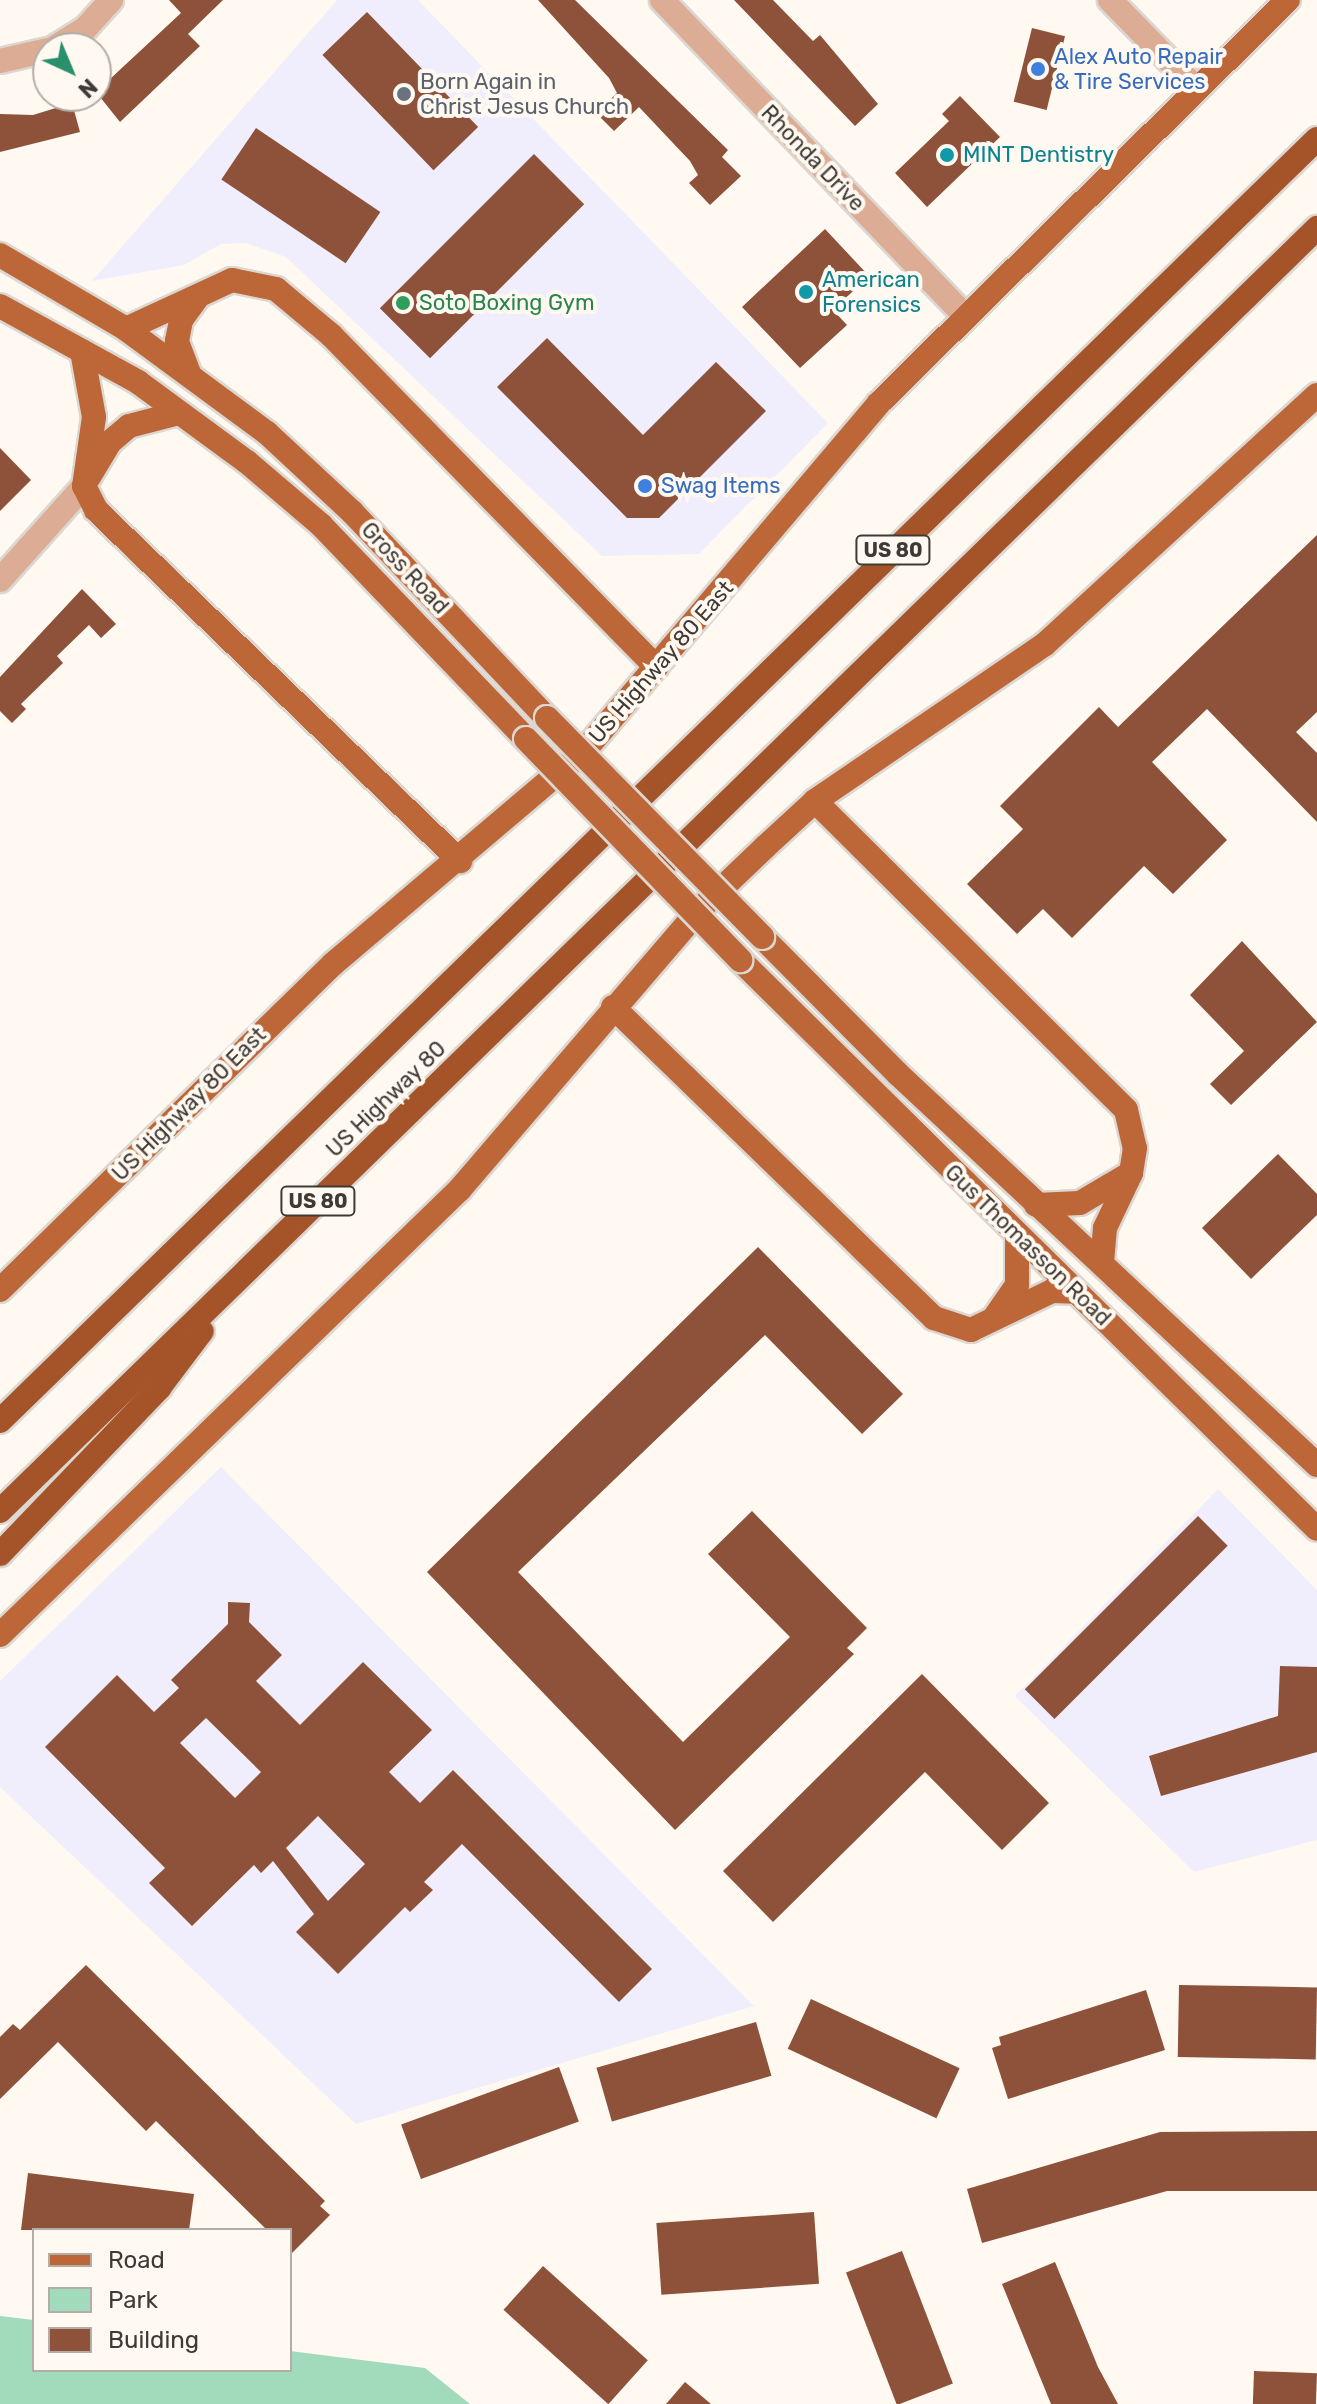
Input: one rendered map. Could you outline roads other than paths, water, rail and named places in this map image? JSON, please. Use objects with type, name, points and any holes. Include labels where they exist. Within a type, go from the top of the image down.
[{"type":"highway","name":"US Highway 80","points":[[0,1421],[1317,139]]},
{"type":"highway","name":"US Highway 80","points":[[0,1511],[1317,228]]},
{"type":"highway","points":[[0,1554],[159,1388],[251,1266]]},
{"type":"main road","name":"US Highway 80 East","points":[[0,1290],[333,964],[460,861],[585,750],[837,449],[965,316],[1288,0]]},
{"type":"main road","name":"Gross Road","points":[[0,255],[126,329],[267,433],[352,512],[547,718],[762,937]]},
{"type":"main road","points":[[126,329],[232,280],[252,281],[298,306],[656,667]]},
{"type":"main road","points":[[190,374],[177,341],[181,320],[198,296]]},
{"type":"main road","name":"Gross Road","points":[[0,306],[82,351],[179,413],[321,525],[740,960]]},
{"type":"main road","points":[[82,351],[94,417],[84,486],[96,510],[460,861]]},
{"type":"main road","points":[[0,1635],[460,1189],[551,1088],[613,1007],[697,912],[815,801],[1044,645],[1317,395]]},
{"type":"main road","points":[[84,486],[110,442],[129,426],[179,413]]},
{"type":"main road","points":[[815,801],[1116,1096],[1133,1126],[1131,1173],[1105,1228],[1102,1262]]},
{"type":"main road","name":"Gus Thomasson Road","points":[[762,937],[1036,1205],[1102,1262],[1317,1465]]},
{"type":"main road","name":"Gus Thomasson Road","points":[[740,960],[1316,1526]]},
{"type":"main road","points":[[613,1007],[934,1318],[971,1330],[1052,1291],[1075,1292]]},
{"type":"main road","points":[[1036,1205],[1080,1203],[1131,1173]]},
{"type":"main road","points":[[990,1323],[1017,1285],[1017,1234]]},
{"type":"main road","points":[[1126,1340],[1165,1321]]},
{"type":"main road","points":[[1148,1361],[1165,1321]]},
{"type":"street","points":[[80,32],[111,0]]},
{"type":"street","name":"Rhonda Drive","points":[[662,0],[965,316]]},
{"type":"street","points":[[1110,0],[1197,89]]},
{"type":"street","points":[[0,61],[11,63],[32,56]]},
{"type":"street","points":[[0,580],[84,486]]},
{"type":"place","name":"Alex Auto Repair & Tire Services","points":[[1038,69]]},
{"type":"place","name":"Born Again in Christ Jesus Church","points":[[404,94]]},
{"type":"place","name":"MINT Dentistry","points":[[947,155]]},
{"type":"place","name":"American Forensics","points":[[806,292]]},
{"type":"place","name":"Soto Boxing Gym","points":[[403,303]]},
{"type":"place","name":"Swag Items","points":[[645,486]]}]
